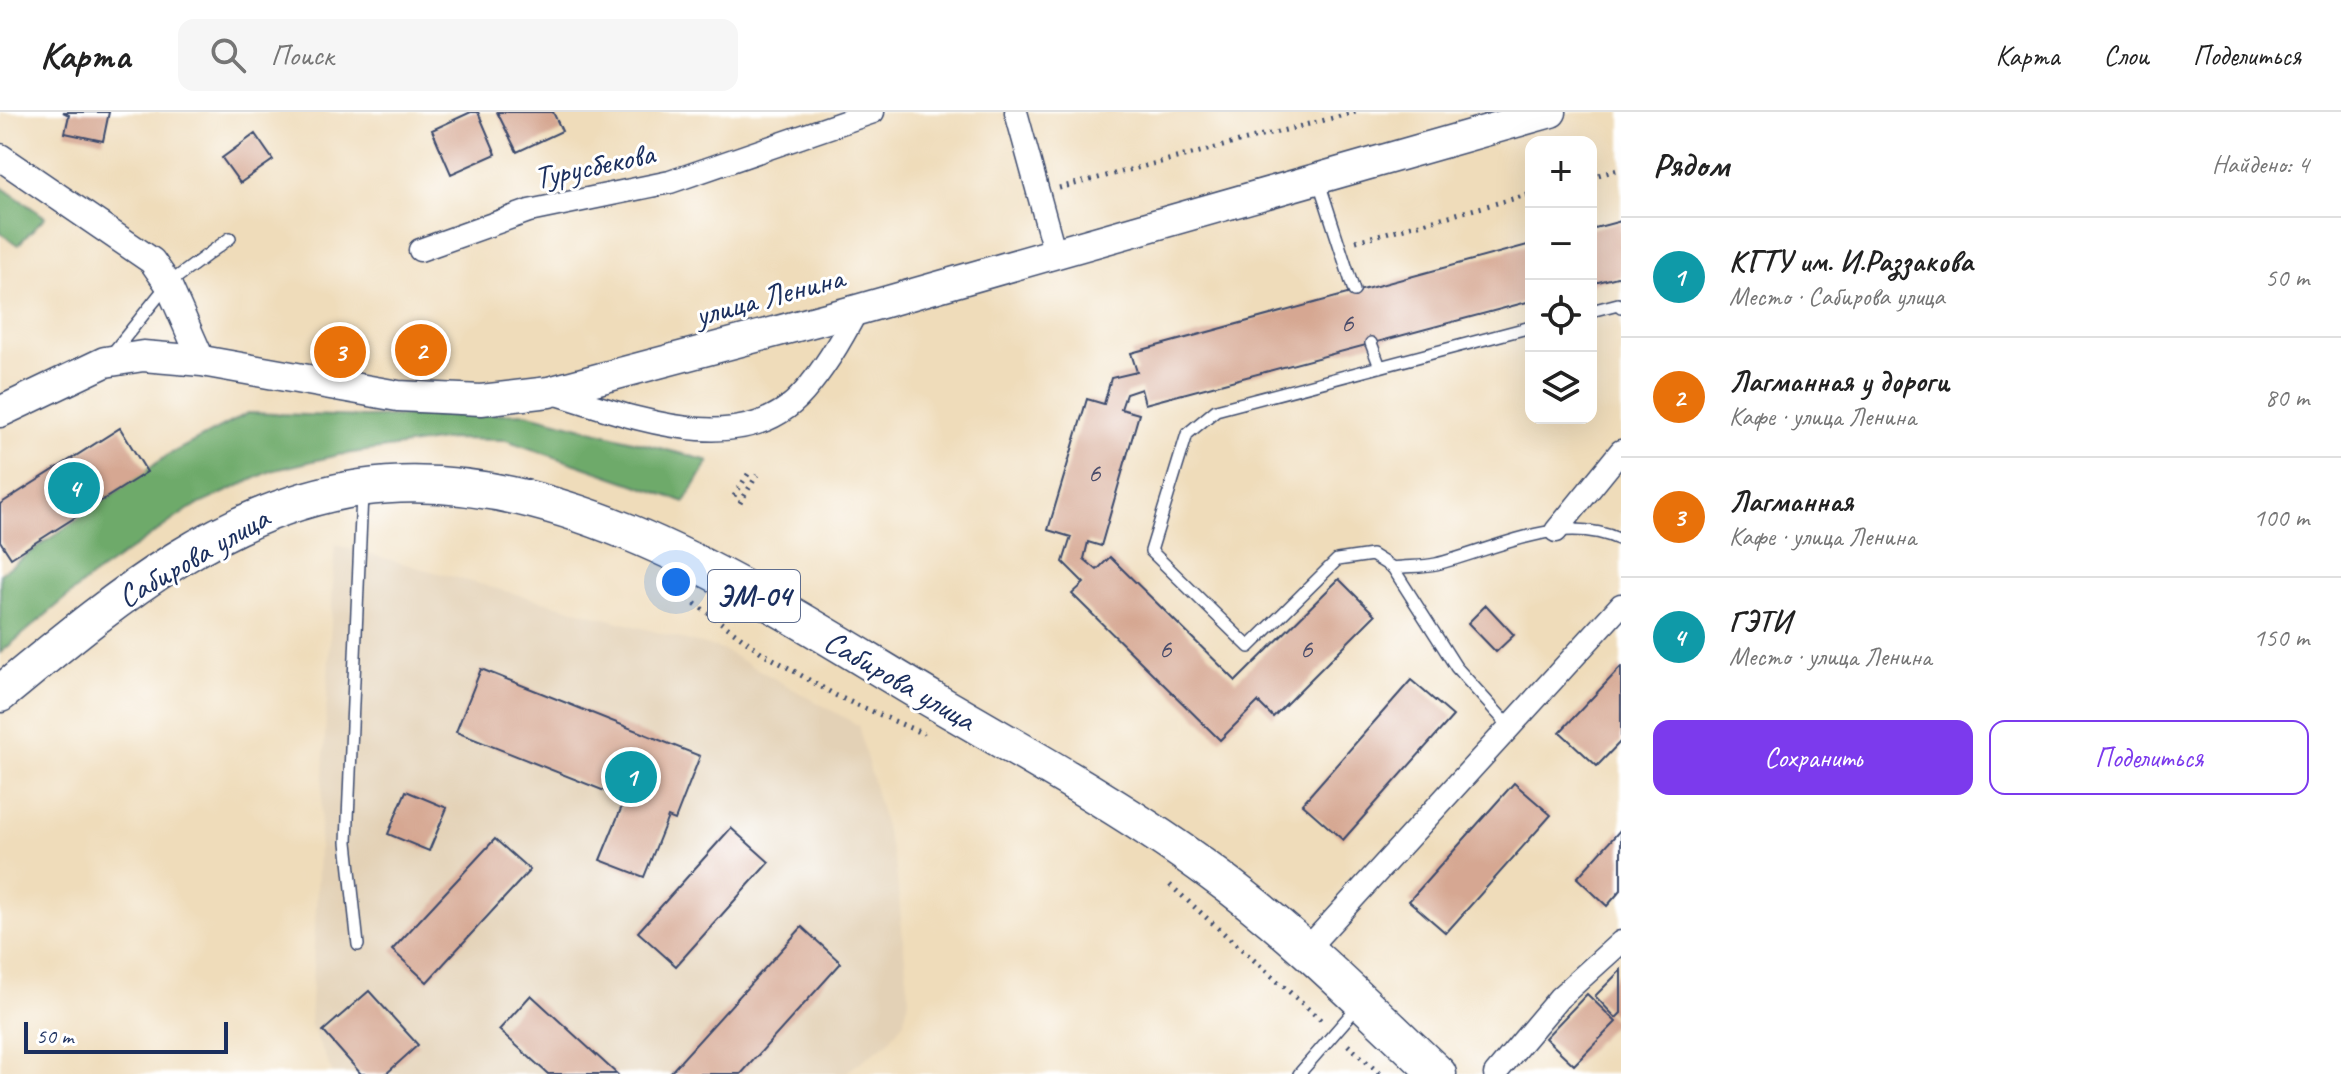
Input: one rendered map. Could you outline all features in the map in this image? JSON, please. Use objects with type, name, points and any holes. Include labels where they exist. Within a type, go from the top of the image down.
[{"type":"highway","name":"Сабирова улица","points":[[0,694],[110,603],[207,540],[288,503],[363,487],[447,485],[524,497],[603,522],[679,556],[794,618],[1113,806],[1213,874],[1306,950],[1438,1074]]},
{"type":"main road","name":"улица Ленина","points":[[0,412],[105,362],[143,356],[202,361],[398,396],[481,400],[549,392],[857,310],[1551,112]]},
{"type":"street","name":"Турусбекова","points":[[420,250],[529,211],[670,182],[873,112]]},
{"type":"street","points":[[1016,112],[1055,254]]},
{"type":"street","points":[[0,157],[152,261],[168,284],[202,361]]},
{"type":"street","points":[[549,392],[697,431],[762,423],[802,395],[840,342],[857,310]]},
{"type":"street","points":[[1556,531],[1621,451]]},
{"type":"street","points":[[1306,950],[1621,605]]},
{"type":"street","points":[[1495,1074],[1559,998],[1621,942]]},
{"type":"lane","points":[[1318,179],[1354,291]]},
{"type":"lane","points":[[105,362],[168,284],[230,238]]},
{"type":"lane","points":[[1597,309],[1618,304],[1621,307]]},
{"type":"lane","points":[[1509,726],[1456,667],[1393,568],[1372,555],[1337,560],[1249,647],[1151,551],[1187,434],[1216,410],[1525,329]]},
{"type":"lane","points":[[1371,343],[1380,367]]},
{"type":"lane","points":[[358,945],[347,842],[363,487]]},
{"type":"lane","points":[[1393,568],[1434,564],[1513,540],[1556,531],[1607,534],[1621,540]]},
{"type":"lane","points":[[1299,1074],[1361,1002]]},
{"type":"path","points":[[1039,193],[1356,112]]},
{"type":"path","points":[[1597,175],[1621,169]]},
{"type":"path","points":[[1339,246],[1525,196]]},
{"type":"path","points":[[734,496],[750,471]]},
{"type":"path","points":[[740,503],[757,475]]},
{"type":"path","points":[[682,594],[761,652],[837,696],[938,740]]},
{"type":"path","points":[[1159,875],[1380,1074]]},
{"type":"shaded area","points":[[335,545],[723,650],[858,725],[896,868],[909,999],[904,1021],[889,1041],[844,1074],[333,1074],[310,1023]]},
{"type":"green space","points":[[0,186],[45,217],[18,245],[0,233]]},
{"type":"green space","points":[[248,413],[364,417],[526,413],[709,461],[685,502],[506,440],[450,439],[338,455],[271,471],[189,509],[90,578],[0,653],[0,574],[168,455]]},
{"type":"building","points":[[63,112],[109,112],[103,141],[65,133],[69,115]]},
{"type":"building","points":[[471,112],[478,112],[496,154],[451,174],[432,130]]},
{"type":"building","points":[[497,112],[553,112],[562,131],[517,152]]},
{"type":"building","points":[[255,134],[273,160],[240,183],[222,158]]},
{"type":"building","points":[[1621,221],[1621,276],[1597,282],[1597,280],[1597,227]]},
{"type":"building","points":[[1525,246],[1525,303],[1145,404],[1141,389],[1126,394],[1121,409],[1139,414],[1101,546],[1088,542],[1084,559],[1097,570],[1110,557],[1236,681],[1339,579],[1375,615],[1273,717],[1258,702],[1220,740],[1072,594],[1084,583],[1063,562],[1071,537],[1048,530],[1087,399],[1104,404],[1111,378],[1137,372],[1131,353]]},
{"type":"building","points":[[120,428],[147,472],[11,558],[0,541],[0,504]]},
{"type":"building","points":[[1486,605],[1514,635],[1496,652],[1468,623]]},
{"type":"building","points":[[1621,667],[1621,741],[1597,766],[1560,732]]},
{"type":"building","points":[[481,669],[700,756],[675,820],[668,817],[644,877],[600,860],[625,799],[456,732]]},
{"type":"building","points":[[1411,680],[1453,716],[1343,840],[1302,804]]},
{"type":"building","points":[[1514,783],[1551,815],[1446,933],[1409,901]]},
{"type":"building","points":[[406,791],[447,808],[429,851],[388,834]]},
{"type":"building","points":[[731,828],[769,862],[676,966],[638,932]]},
{"type":"building","points":[[1621,829],[1621,890],[1607,906],[1577,878]]},
{"type":"building","points":[[495,839],[530,870],[427,982],[392,950]]},
{"type":"building","points":[[802,927],[841,963],[741,1074],[669,1074]]},
{"type":"building","points":[[1621,970],[1621,1013],[1616,1018],[1595,996]]},
{"type":"building","points":[[369,991],[418,1045],[386,1074],[361,1074],[323,1031]]},
{"type":"building","points":[[1587,994],[1616,1022],[1574,1065],[1545,1038]]},
{"type":"building","points":[[531,995],[617,1074],[548,1074],[499,1030]]},
{"type":"place","name":"Лагманная у дороги","points":[[421,350]]},
{"type":"place","name":"Лагманная","points":[[340,352]]},
{"type":"place","name":"ГЭТИ","points":[[74,488]]},
{"type":"place","name":"КГТУ им. И.Раззакова","points":[[631,777]]}]
